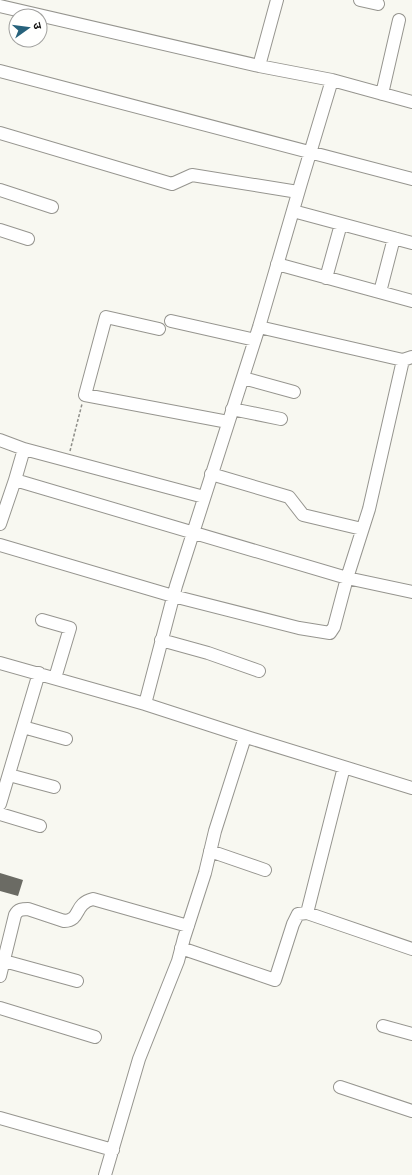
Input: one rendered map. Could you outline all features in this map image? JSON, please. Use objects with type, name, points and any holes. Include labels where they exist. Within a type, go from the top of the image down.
[{"type":"street","points":[[259,66],[276,0]]},
{"type":"street","points":[[360,0],[378,4]]},
{"type":"street","points":[[0,6],[259,66],[332,80],[412,102]]},
{"type":"street","points":[[382,94],[399,20]]},
{"type":"street","points":[[0,71],[412,179]]},
{"type":"street","points":[[145,704],[173,596],[259,328],[292,211],[332,80]]},
{"type":"street","points":[[0,133],[172,184],[192,175],[298,192]]},
{"type":"street","points":[[0,190],[52,207]]},
{"type":"street","points":[[292,211],[412,243]]},
{"type":"street","points":[[326,278],[341,224]]},
{"type":"street","points":[[0,230],[28,239]]},
{"type":"street","points":[[380,292],[394,238]]},
{"type":"street","points":[[277,264],[412,301]]},
{"type":"street","points":[[159,329],[106,317],[85,395],[228,422]]},
{"type":"street","points":[[170,321],[255,340]]},
{"type":"street","points":[[0,545],[173,596],[299,628],[330,633],[334,627],[347,578],[369,509],[408,358],[259,328]]},
{"type":"street","points":[[243,378],[294,392]]},
{"type":"street","points":[[232,409],[281,419]]},
{"type":"street","points":[[0,440],[24,449],[204,497]]},
{"type":"street","points":[[0,524],[24,449]]},
{"type":"street","points":[[211,474],[289,497],[303,515],[362,529]]},
{"type":"street","points":[[15,480],[347,578],[412,592]]},
{"type":"street","points":[[42,620],[70,628],[56,678]]},
{"type":"street","points":[[161,640],[260,670]]},
{"type":"street","points":[[0,662],[145,704],[412,788]]},
{"type":"street","points":[[0,804],[39,673]]},
{"type":"street","points":[[23,727],[66,739]]},
{"type":"street","points":[[105,1175],[139,1060],[173,975],[205,873],[215,831],[245,736]]},
{"type":"street","points":[[306,913],[344,767]]},
{"type":"street","points":[[9,775],[54,787]]},
{"type":"street","points":[[0,814],[40,826]]},
{"type":"street","points":[[210,851],[265,870]]},
{"type":"street","points":[[0,976],[15,915],[19,910],[28,909],[68,921],[74,918],[84,902],[93,899],[188,926]]},
{"type":"street","points":[[181,948],[275,980],[293,924],[298,914],[306,913],[412,949]]},
{"type":"street","points":[[4,961],[77,981]]},
{"type":"street","points":[[0,1008],[95,1037]]},
{"type":"street","points":[[383,1026],[412,1034]]},
{"type":"street","points":[[340,1088],[412,1111]]},
{"type":"street","points":[[0,1118],[113,1150]]},
{"type":"path","points":[[68,461],[85,395]]},
{"type":"building","points":[[0,873],[23,880],[18,896],[0,891]]}]
